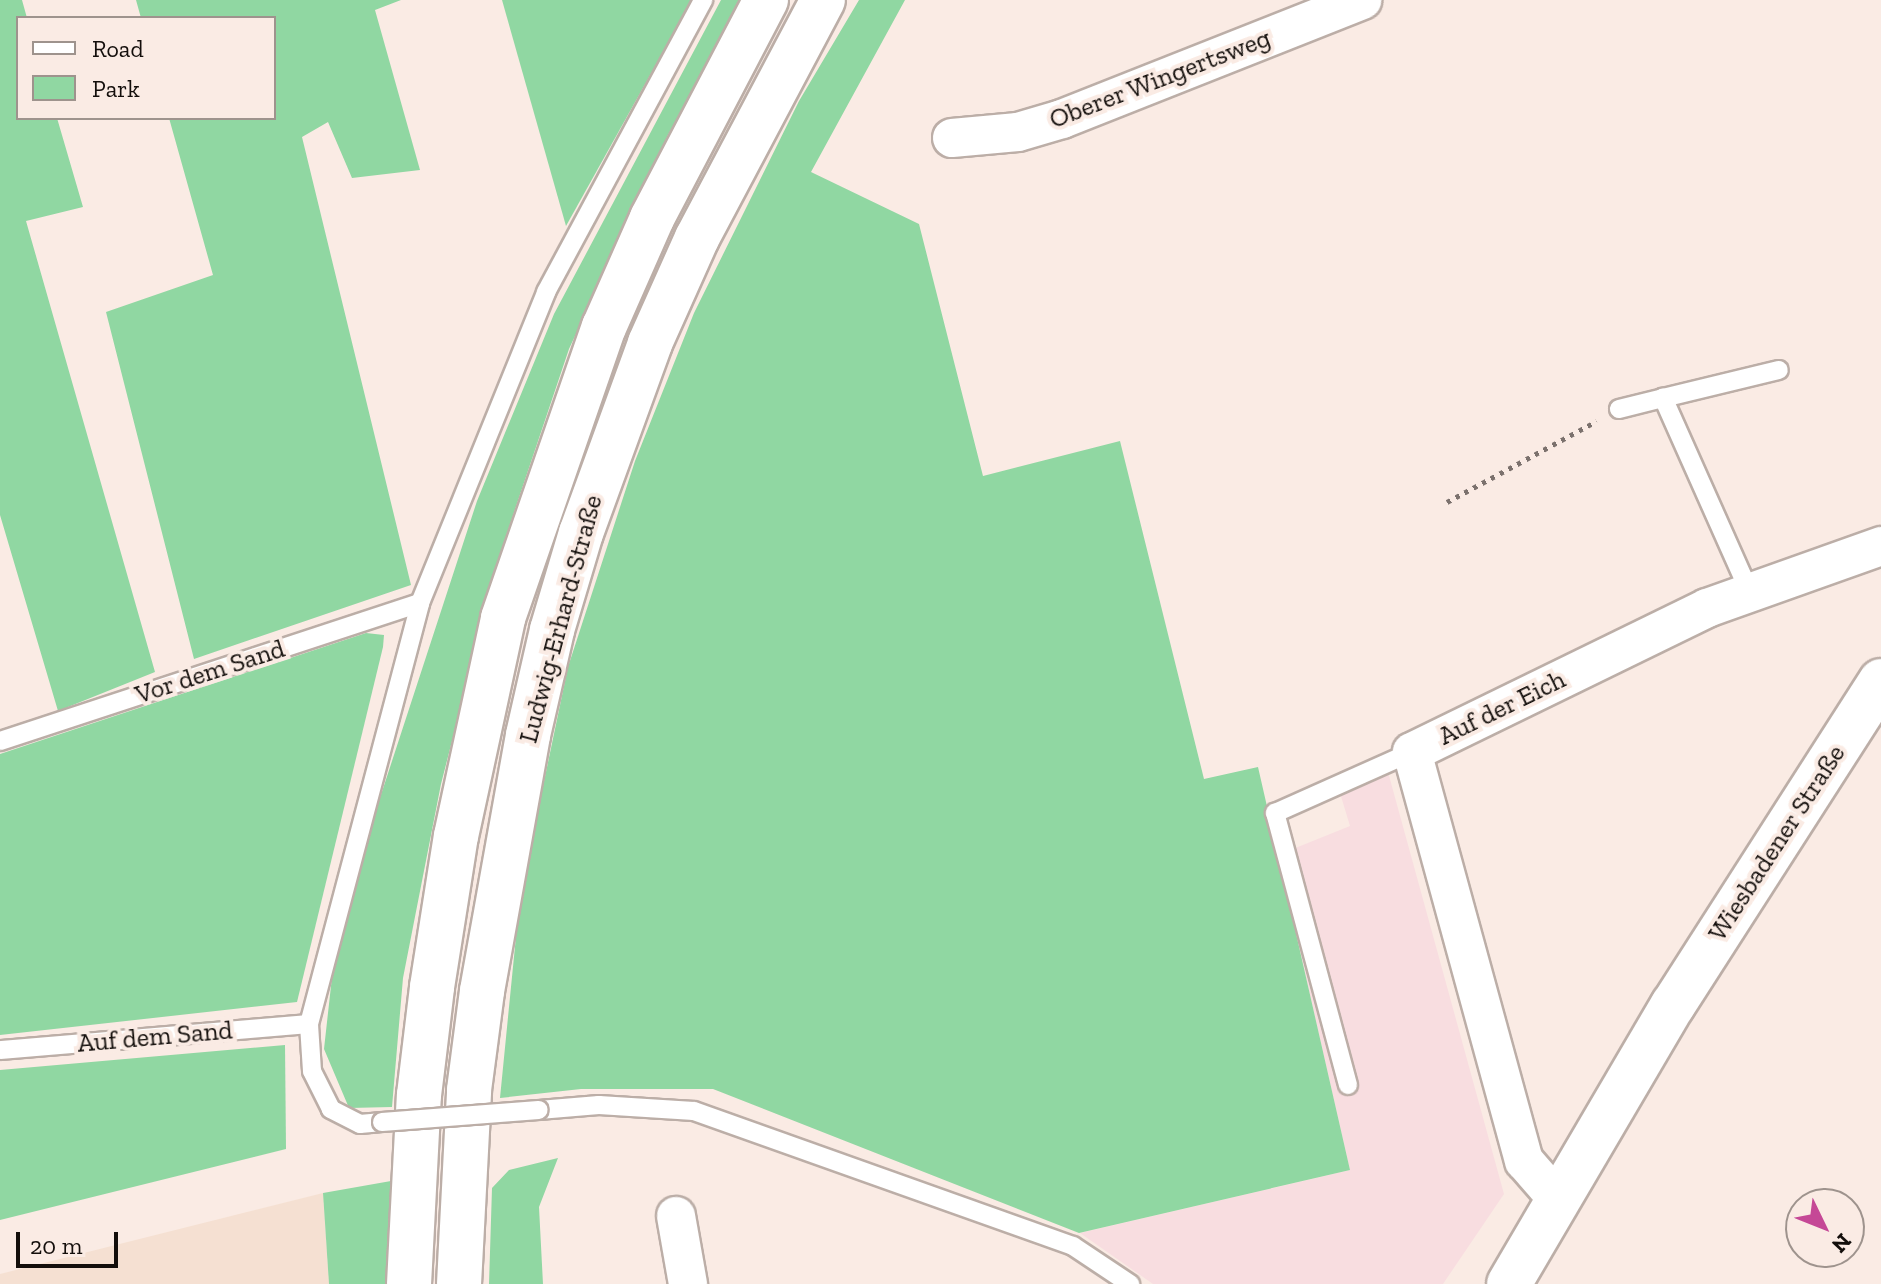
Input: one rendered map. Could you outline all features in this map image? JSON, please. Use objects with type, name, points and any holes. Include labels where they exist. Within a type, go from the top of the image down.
[{"type":"main road","name":"Ludwig-Erhard-Straße","points":[[409,1284],[417,1110],[432,987],[459,822],[503,618],[604,327],[652,218],[766,0]]},
{"type":"main road","name":"Ludwig-Erhard-Straße","points":[[459,1284],[469,1090],[482,991],[552,630],[590,506],[650,343],[697,238],[823,0]]},
{"type":"main road","name":"Wiesbadener Straße","points":[[1502,1280],[1673,1005],[1881,681]]},
{"type":"main road","name":"Wiesbadener Straße","points":[[1502,1280],[1546,1186],[1673,1005]]},
{"type":"street","name":"Oberer Wingertsweg","points":[[952,138],[1018,132],[1062,119],[1362,0]]},
{"type":"street","name":"Auf der Eich","points":[[1546,1186],[1524,1161],[1412,752],[1707,608],[1881,546]]},
{"type":"street","points":[[676,1216],[688,1284]]},
{"type":"lane","points":[[703,0],[546,292],[420,603],[309,1024],[312,1071],[331,1109],[360,1124],[599,1105],[694,1111],[1073,1246],[1130,1284]]},
{"type":"lane","points":[[1619,409],[1779,370]]},
{"type":"lane","points":[[1663,398],[1750,593]]},
{"type":"lane","name":"Vor dem Sand","points":[[0,741],[420,603]]},
{"type":"lane","points":[[1348,1085],[1275,813],[1412,752]]},
{"type":"lane","name":"Auf dem Sand","points":[[0,1050],[309,1024]]},
{"type":"path","points":[[1447,502],[1619,409]]},
{"type":"shaded area","points":[[1388,772],[1504,1194],[1443,1284],[1153,1284],[1080,1233],[1350,1170],[1278,855],[1350,826],[1340,793]]},
{"type":"shaded area","points":[[323,1193],[329,1284],[0,1284],[0,1274]]},
{"type":"green space","points":[[0,0],[22,0],[26,16],[16,16],[16,120],[58,120],[83,207],[26,221],[155,672],[58,711],[0,515]]},
{"type":"green space","points":[[136,0],[401,0],[375,10],[420,170],[352,178],[328,122],[302,137],[411,585],[194,659],[106,312],[213,275],[170,120],[276,120],[276,16],[140,16]]},
{"type":"green space","points":[[502,0],[692,0],[566,226]]},
{"type":"green space","points":[[721,0],[742,0],[668,135],[569,349],[500,554],[441,784],[403,978],[392,1107],[349,1108],[324,1049],[332,977],[376,810],[477,501],[554,314]]},
{"type":"green space","points":[[859,0],[905,0],[811,172],[919,224],[983,476],[1120,441],[1204,779],[1258,767],[1350,1170],[1079,1233],[713,1089],[581,1089],[500,1098],[520,896],[568,667],[635,461],[694,313],[799,101]]},
{"type":"green space","points":[[366,633],[384,635],[383,647],[297,1002],[0,1035],[0,754]]},
{"type":"green space","points":[[285,1045],[286,1149],[0,1220],[0,1070]]},
{"type":"green space","points":[[558,1158],[539,1207],[543,1284],[489,1284],[492,1188],[509,1170]]},
{"type":"green space","points":[[391,1181],[388,1284],[329,1284],[323,1193]]}]
